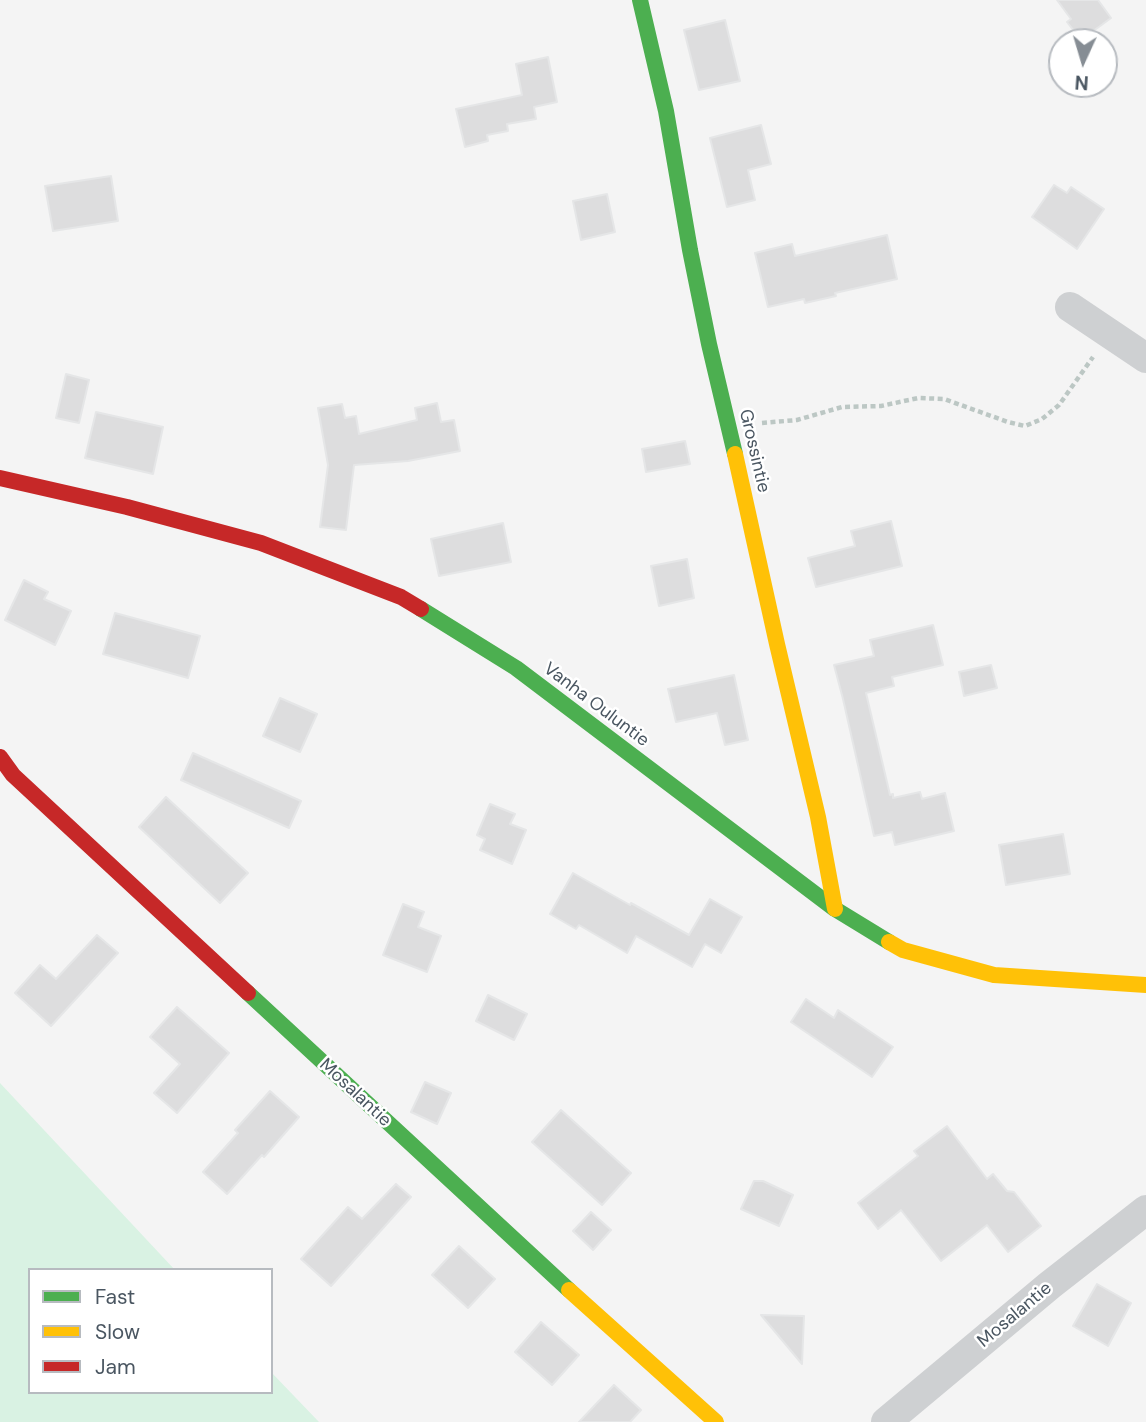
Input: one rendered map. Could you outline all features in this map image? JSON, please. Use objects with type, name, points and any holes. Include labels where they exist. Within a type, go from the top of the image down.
[{"type":"street","name":"Grossintie","points":[[640,0],[666,111],[709,344],[818,817],[835,909]]},
{"type":"street","points":[[1070,307],[1146,358]]},
{"type":"street","name":"Vanha Ouluntie","points":[[2,485],[127,507],[261,543],[401,597],[516,668],[835,909],[903,950],[994,975],[1146,985]]},
{"type":"street","name":"Mosalantie","points":[[0,758],[13,775],[78,836],[716,1422]]},
{"type":"street","name":"Mosalantie","points":[[886,1422],[1050,1285],[1146,1210]]},
{"type":"path","points":[[728,425],[797,420],[842,407],[881,406],[918,398],[944,399],[1025,426],[1042,419],[1059,405],[1110,334]]},
{"type":"green space","points":[[0,1083],[173,1268],[28,1268],[28,1394],[273,1394],[273,1374],[319,1422],[0,1422]]},
{"type":"building","points":[[1057,0],[1098,0],[1111,18],[1097,28],[1072,28],[1067,22],[1071,19]]},
{"type":"building","points":[[725,20],[740,81],[699,90],[684,30]]},
{"type":"building","points":[[548,57],[557,102],[534,107],[536,119],[507,124],[508,131],[487,135],[488,141],[465,147],[456,109],[522,95],[516,64]]},
{"type":"building","points":[[761,125],[771,164],[748,170],[755,200],[727,207],[710,138]]},
{"type":"building","points":[[111,176],[118,221],[53,231],[45,186]]},
{"type":"building","points":[[1054,185],[1067,193],[1071,187],[1104,209],[1077,249],[1032,217]]},
{"type":"building","points":[[607,194],[615,232],[581,240],[573,201]]},
{"type":"building","points":[[887,235],[897,279],[835,293],[836,296],[805,303],[804,299],[768,307],[755,253],[792,244],[795,256]]},
{"type":"building","points":[[66,374],[89,380],[79,423],[56,418]]},
{"type":"building","points":[[437,403],[441,422],[454,420],[460,451],[408,461],[354,465],[346,530],[320,527],[328,465],[318,408],[342,404],[345,418],[356,416],[359,434],[417,420],[415,408]]},
{"type":"building","points":[[96,412],[163,427],[153,474],[85,458]]},
{"type":"building","points":[[685,441],[690,464],[646,472],[642,449]]},
{"type":"building","points":[[891,521],[902,566],[816,587],[808,558],[855,546],[851,531]]},
{"type":"building","points":[[503,523],[511,562],[439,576],[431,539]]},
{"type":"building","points":[[687,559],[694,598],[659,606],[651,566]]},
{"type":"building","points":[[24,580],[48,592],[44,599],[71,611],[55,645],[5,620]]},
{"type":"building","points":[[115,613],[200,636],[188,678],[103,654]]},
{"type":"building","points":[[933,625],[943,665],[892,677],[894,686],[866,693],[890,795],[893,794],[893,798],[920,792],[922,799],[945,793],[954,831],[895,845],[892,832],[874,836],[834,665],[874,656],[870,640]]},
{"type":"building","points":[[991,665],[997,688],[964,696],[959,672]]},
{"type":"building","points":[[734,675],[748,740],[725,745],[717,713],[676,722],[668,689]]},
{"type":"building","points":[[280,698],[317,714],[300,752],[263,736]]},
{"type":"building","points":[[193,753],[301,801],[289,828],[181,780]]},
{"type":"building","points":[[166,797],[248,873],[220,903],[139,827]]},
{"type":"building","points":[[490,804],[515,814],[510,824],[526,830],[512,864],[480,850],[485,839],[477,835]]},
{"type":"building","points":[[1063,834],[1070,874],[1006,885],[999,845]]},
{"type":"building","points":[[573,873],[689,935],[710,899],[742,917],[721,953],[705,944],[692,967],[636,936],[627,953],[579,925],[576,929],[550,914]]},
{"type":"building","points":[[403,904],[424,912],[418,927],[441,936],[427,972],[383,955]]},
{"type":"building","points":[[97,935],[118,953],[51,1026],[15,993],[40,965],[56,979]]},
{"type":"building","points":[[488,995],[527,1014],[514,1040],[476,1021]]},
{"type":"building","points":[[806,999],[834,1018],[838,1010],[893,1047],[872,1077],[791,1022]]},
{"type":"building","points":[[177,1007],[229,1053],[177,1113],[154,1093],[180,1064],[150,1037]]},
{"type":"building","points":[[425,1082],[451,1093],[437,1124],[411,1112]]},
{"type":"building","points":[[270,1091],[299,1117],[227,1194],[203,1172],[238,1133],[235,1130]]},
{"type":"building","points":[[561,1110],[631,1173],[602,1205],[532,1142]]},
{"type":"building","points":[[947,1126],[987,1179],[993,1174],[1007,1191],[1014,1192],[1041,1226],[1008,1252],[987,1225],[941,1261],[901,1210],[878,1229],[858,1203],[918,1156],[914,1151]]},
{"type":"building","points":[[754,1181],[763,1181],[793,1195],[779,1226],[741,1209]]},
{"type":"building","points":[[396,1184],[411,1197],[331,1286],[301,1259],[348,1207],[362,1219]]},
{"type":"building","points":[[591,1212],[611,1230],[593,1250],[573,1231]]},
{"type":"building","points":[[459,1246],[495,1279],[468,1308],[432,1275]]},
{"type":"building","points":[[1097,1284],[1131,1303],[1108,1346],[1073,1326]]},
{"type":"building","points":[[761,1315],[804,1316],[802,1364]]},
{"type":"building","points":[[541,1322],[579,1355],[552,1385],[515,1352]]},
{"type":"building","points":[[614,1385],[641,1410],[630,1422],[579,1422]]},
{"type":"traffic: fast","points":[[640,0],[666,111],[709,344],[735,454]]},
{"type":"traffic: fast","points":[[421,609],[516,668],[835,909],[889,942]]},
{"type":"traffic: fast","points":[[248,993],[569,1290]]},
{"type":"traffic: slow","points":[[735,454],[818,817],[835,909]]},
{"type":"traffic: slow","points":[[889,942],[903,950],[994,975],[1146,985]]},
{"type":"traffic: slow","points":[[569,1290],[716,1422]]},
{"type":"traffic: jam","points":[[0,478],[127,507],[261,543],[401,597],[421,609]]},
{"type":"traffic: jam","points":[[0,757],[13,775],[248,993]]}]
